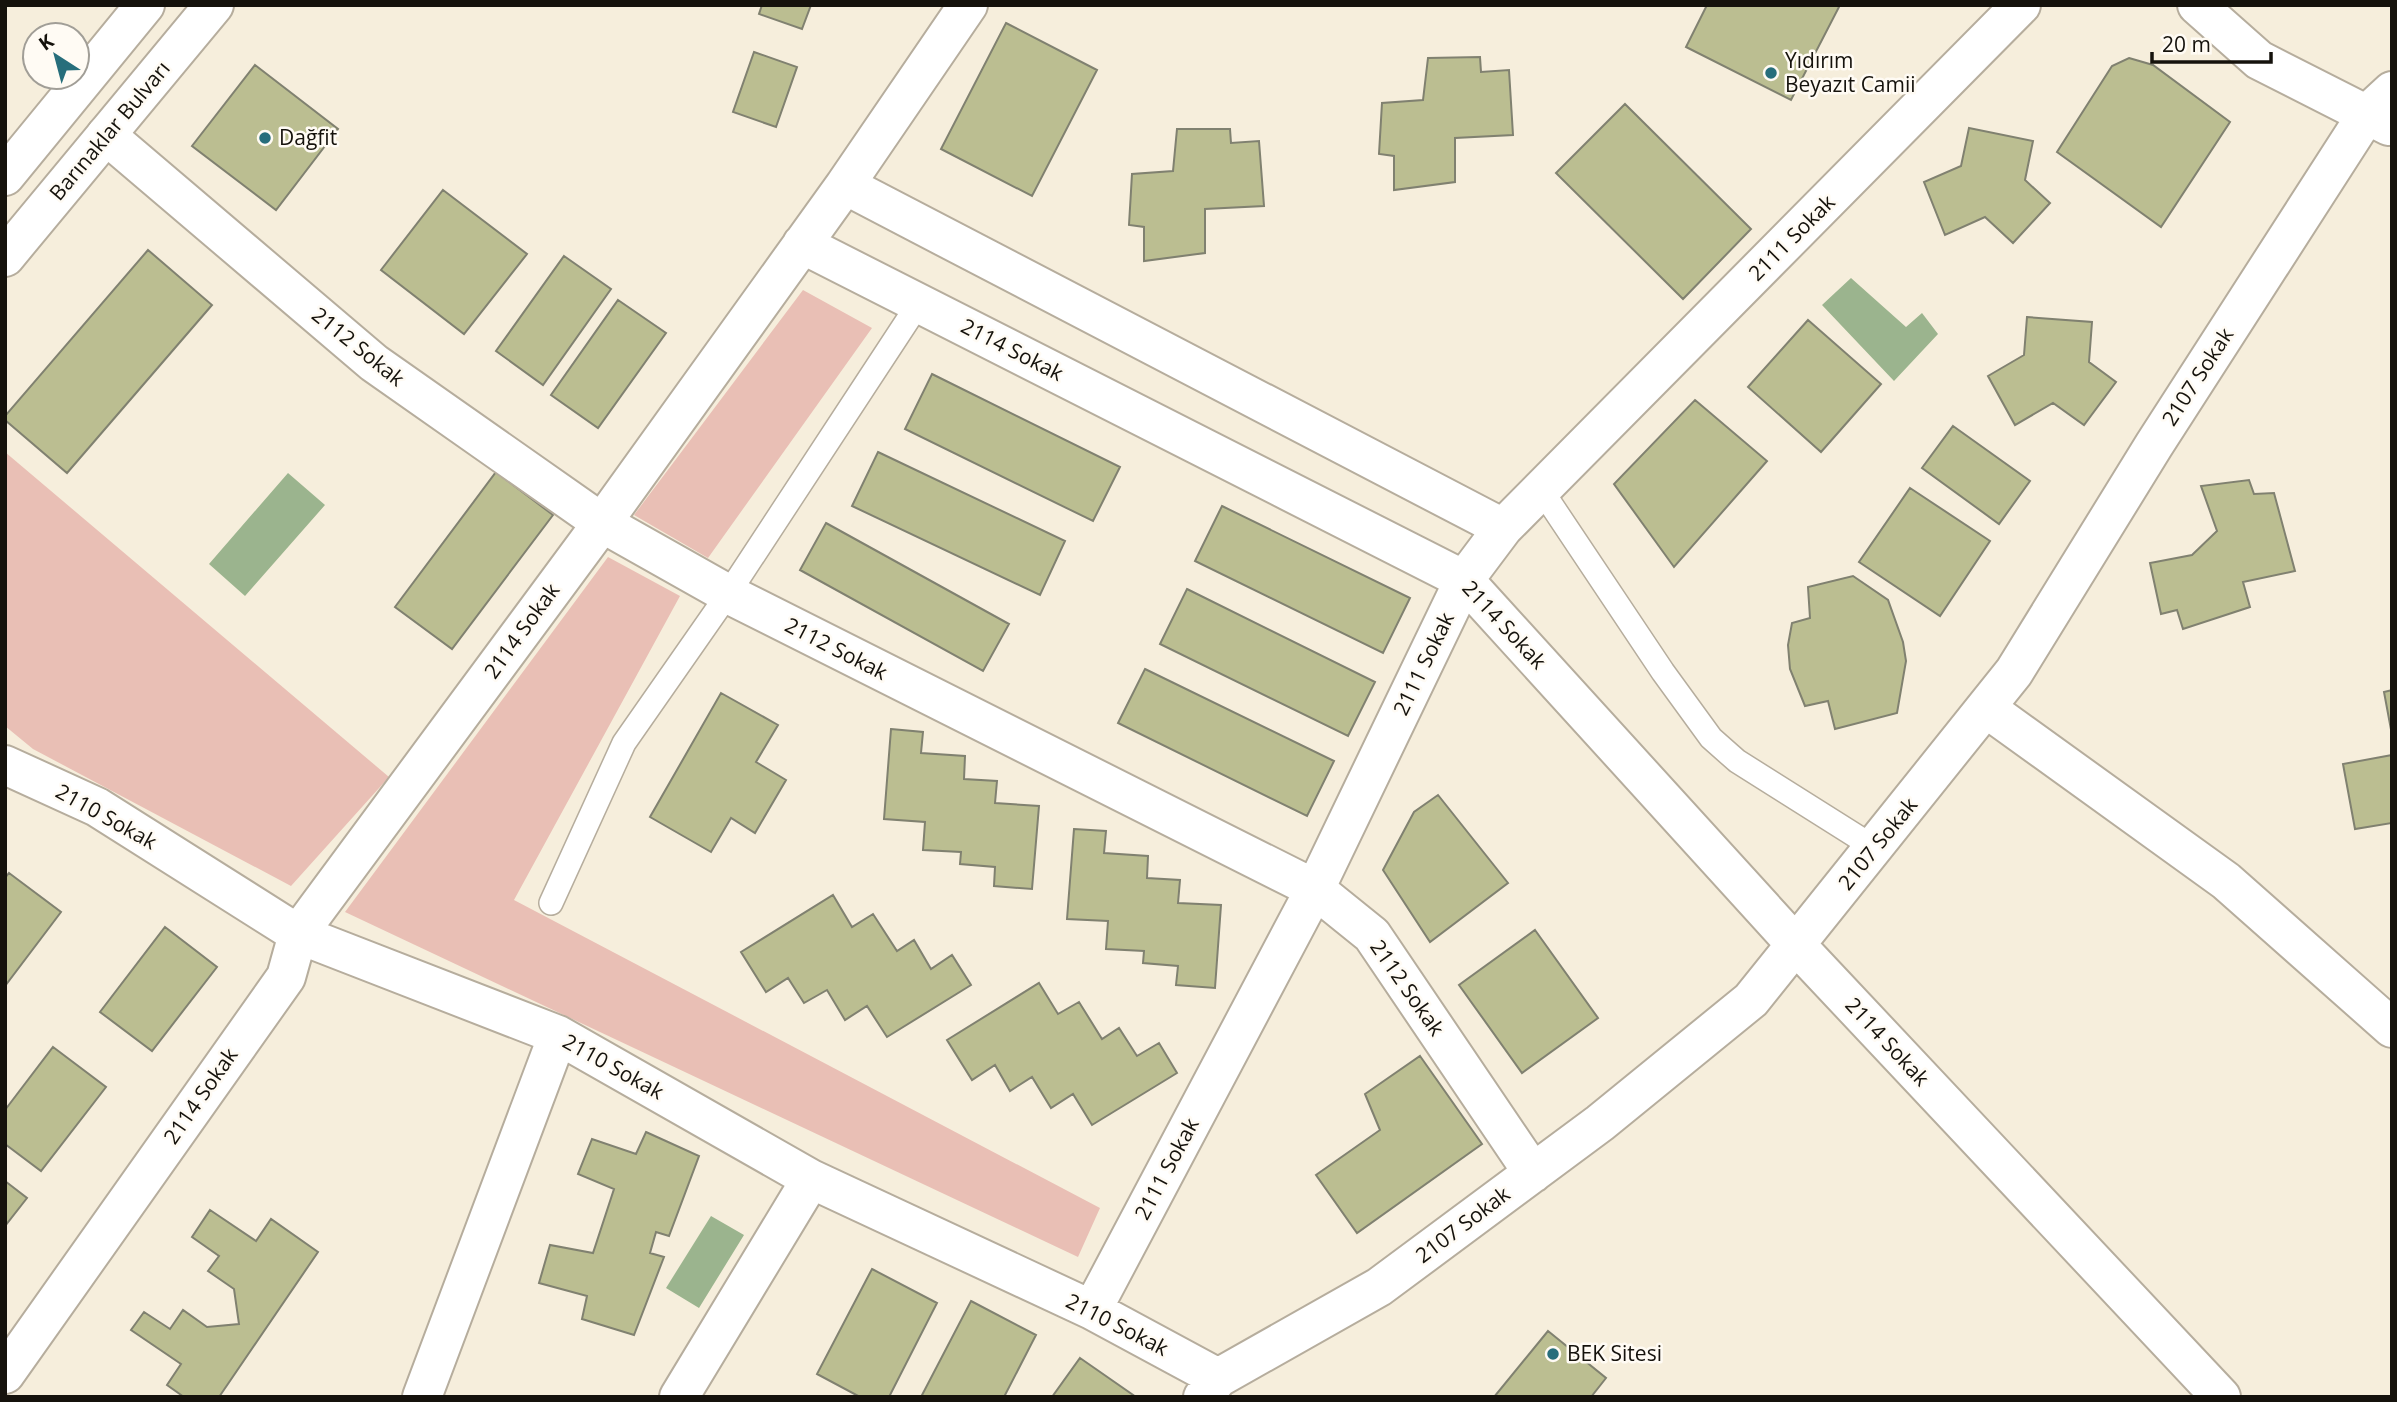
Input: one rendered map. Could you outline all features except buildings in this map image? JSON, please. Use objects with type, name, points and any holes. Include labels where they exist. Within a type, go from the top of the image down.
[{"type":"street","points":[[5,176],[145,5]]},
{"type":"street","name":"Barınaklar Bulvarı","points":[[5,257],[215,5]]},
{"type":"street","points":[[802,244],[968,5]]},
{"type":"street","name":"2111 Sokak","points":[[1092,1310],[1315,890],[1464,579],[1503,528],[2021,5]]},
{"type":"street","points":[[2197,5],[2259,60],[2384,111]]},
{"type":"street","name":"2107 Sokak","points":[[1211,1387],[1379,1287],[1600,1123],[1751,1000],[1797,946],[2014,672],[2154,445],[2384,111]]},
{"type":"street","name":"2112 Sokak","points":[[106,135],[374,363],[602,523],[728,594],[1315,890],[1372,935],[1533,1173]]},
{"type":"street","points":[[845,185],[1503,528]]},
{"type":"street","name":"2114 Sokak","points":[[5,1374],[286,977],[298,934],[602,523],[802,244],[1464,579],[1797,946],[2221,1397]]},
{"type":"street","points":[[1986,708],[2226,881],[2392,1028]]},
{"type":"street","name":"2110 Sokak","points":[[10,775],[97,807],[298,934],[558,1035],[811,1178],[1092,1310],[1211,1387]]},
{"type":"street","points":[[422,1397],[558,1035]]},
{"type":"street","points":[[679,1397],[811,1178]]},
{"type":"lane","points":[[551,903],[624,743],[728,594],[919,303]]},
{"type":"lane","points":[[1542,491],[1663,672],[1711,738],[1737,761],[1875,848]]},
{"type":"shaded area","points":[[1851,278],[1906,327],[1922,313],[1938,334],[1894,381],[1822,305]]},
{"type":"shaded area","points":[[803,290],[872,328],[708,558],[634,515]]},
{"type":"shaded area","points":[[5,452],[389,777],[291,886],[33,749],[5,726]]},
{"type":"shaded area","points":[[288,473],[325,505],[245,596],[209,564]]},
{"type":"shaded area","points":[[608,557],[680,596],[514,900],[1100,1208],[1078,1257],[345,912]]},
{"type":"shaded area","points":[[711,1216],[744,1235],[699,1308],[666,1288]]},
{"type":"place","name":"Yıdırım Beyazıt Camii","points":[[1771,73]]},
{"type":"place","name":"Dağfit","points":[[265,138]]},
{"type":"place","name":"BEK Sitesi","points":[[1553,1354]]}]
